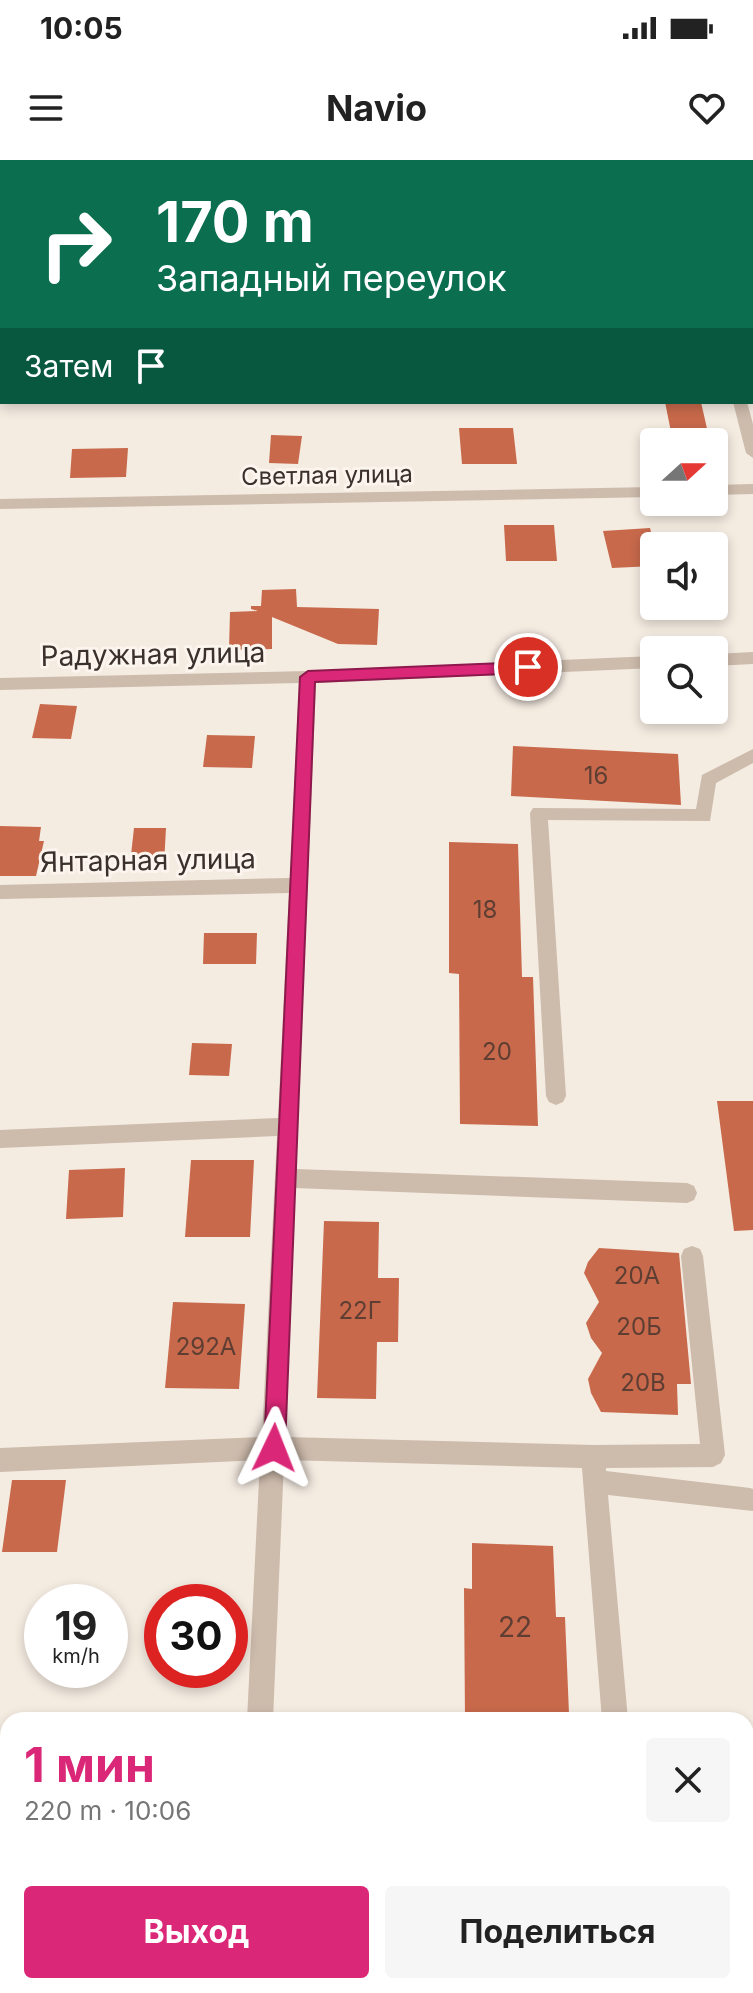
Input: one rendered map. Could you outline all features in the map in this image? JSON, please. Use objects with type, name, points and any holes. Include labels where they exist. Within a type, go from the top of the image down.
[{"type":"street","points":[[741,404],[753,453]]},
{"type":"street","points":[[728,490],[753,489]]},
{"type":"street","name":"Светлая улица","points":[[0,504],[640,492]]},
{"type":"street","points":[[728,659],[753,658]]},
{"type":"street","name":"Радужная улица","points":[[0,684],[308,677],[640,663]]},
{"type":"street","points":[[260,1712],[308,677]]},
{"type":"street","points":[[556,1096],[539,813],[704,816],[708,780],[753,755]]},
{"type":"street","name":"Янтарная улица","points":[[0,892],[297,885]]},
{"type":"street","points":[[0,1139],[286,1127]]},
{"type":"street","points":[[285,1178],[687,1193]]},
{"type":"street","points":[[594,1470],[713,1455],[692,1256]]},
{"type":"street","points":[[0,1460],[274,1448],[594,1470],[750,1500]]},
{"type":"street","points":[[594,1470],[614,1712]]},
{"type":"building","points":[[665,404],[701,404],[707,428],[670,428]]},
{"type":"building","points":[[459,428],[513,428],[517,464],[462,464]]},
{"type":"building","points":[[271,435],[302,436],[298,464],[269,463]]},
{"type":"building","points":[[128,448],[126,477],[70,478],[72,449]]},
{"type":"building","points":[[504,525],[554,525],[557,561],[506,561]]},
{"type":"building","points":[[650,528],[651,532],[640,532],[640,567],[612,568],[603,531]]},
{"type":"building","points":[[296,589],[297,607],[379,609],[377,645],[338,644],[272,617],[272,649],[229,650],[230,612],[258,611],[251,609],[251,606],[261,606],[262,590]]},
{"type":"building","points":[[40,704],[77,706],[71,739],[32,738]]},
{"type":"building","points":[[207,735],[255,736],[252,768],[203,767]]},
{"type":"building","points":[[513,746],[678,754],[681,805],[511,796]]},
{"type":"building","points":[[0,826],[41,827],[39,841],[44,841],[36,876],[0,876]]},
{"type":"building","points":[[134,828],[166,828],[164,864],[130,864]]},
{"type":"building","points":[[449,842],[518,844],[522,977],[533,977],[538,1126],[460,1124],[459,974],[449,973]]},
{"type":"building","points":[[204,933],[257,933],[256,964],[203,964]]},
{"type":"building","points":[[192,1043],[232,1044],[229,1076],[189,1075]]},
{"type":"building","points":[[717,1101],[753,1101],[753,1230],[734,1231]]},
{"type":"building","points":[[191,1160],[254,1160],[250,1237],[185,1237]]},
{"type":"building","points":[[125,1168],[123,1217],[66,1219],[69,1170]]},
{"type":"building","points":[[324,1221],[379,1222],[378,1278],[399,1278],[398,1342],[377,1342],[376,1399],[317,1398]]},
{"type":"building","points":[[599,1248],[679,1253],[691,1384],[677,1384],[678,1415],[601,1412],[591,1393],[588,1379],[602,1353],[591,1338],[586,1323],[599,1302],[584,1273]]},
{"type":"building","points":[[173,1302],[245,1304],[239,1389],[165,1388]]},
{"type":"building","points":[[12,1480],[66,1480],[57,1552],[2,1552]]},
{"type":"building","points":[[472,1543],[553,1546],[556,1617],[565,1617],[569,1712],[465,1712],[464,1588],[472,1589]]},
{"type":"route","points":[[274,1448],[308,677],[528,667]]}]
